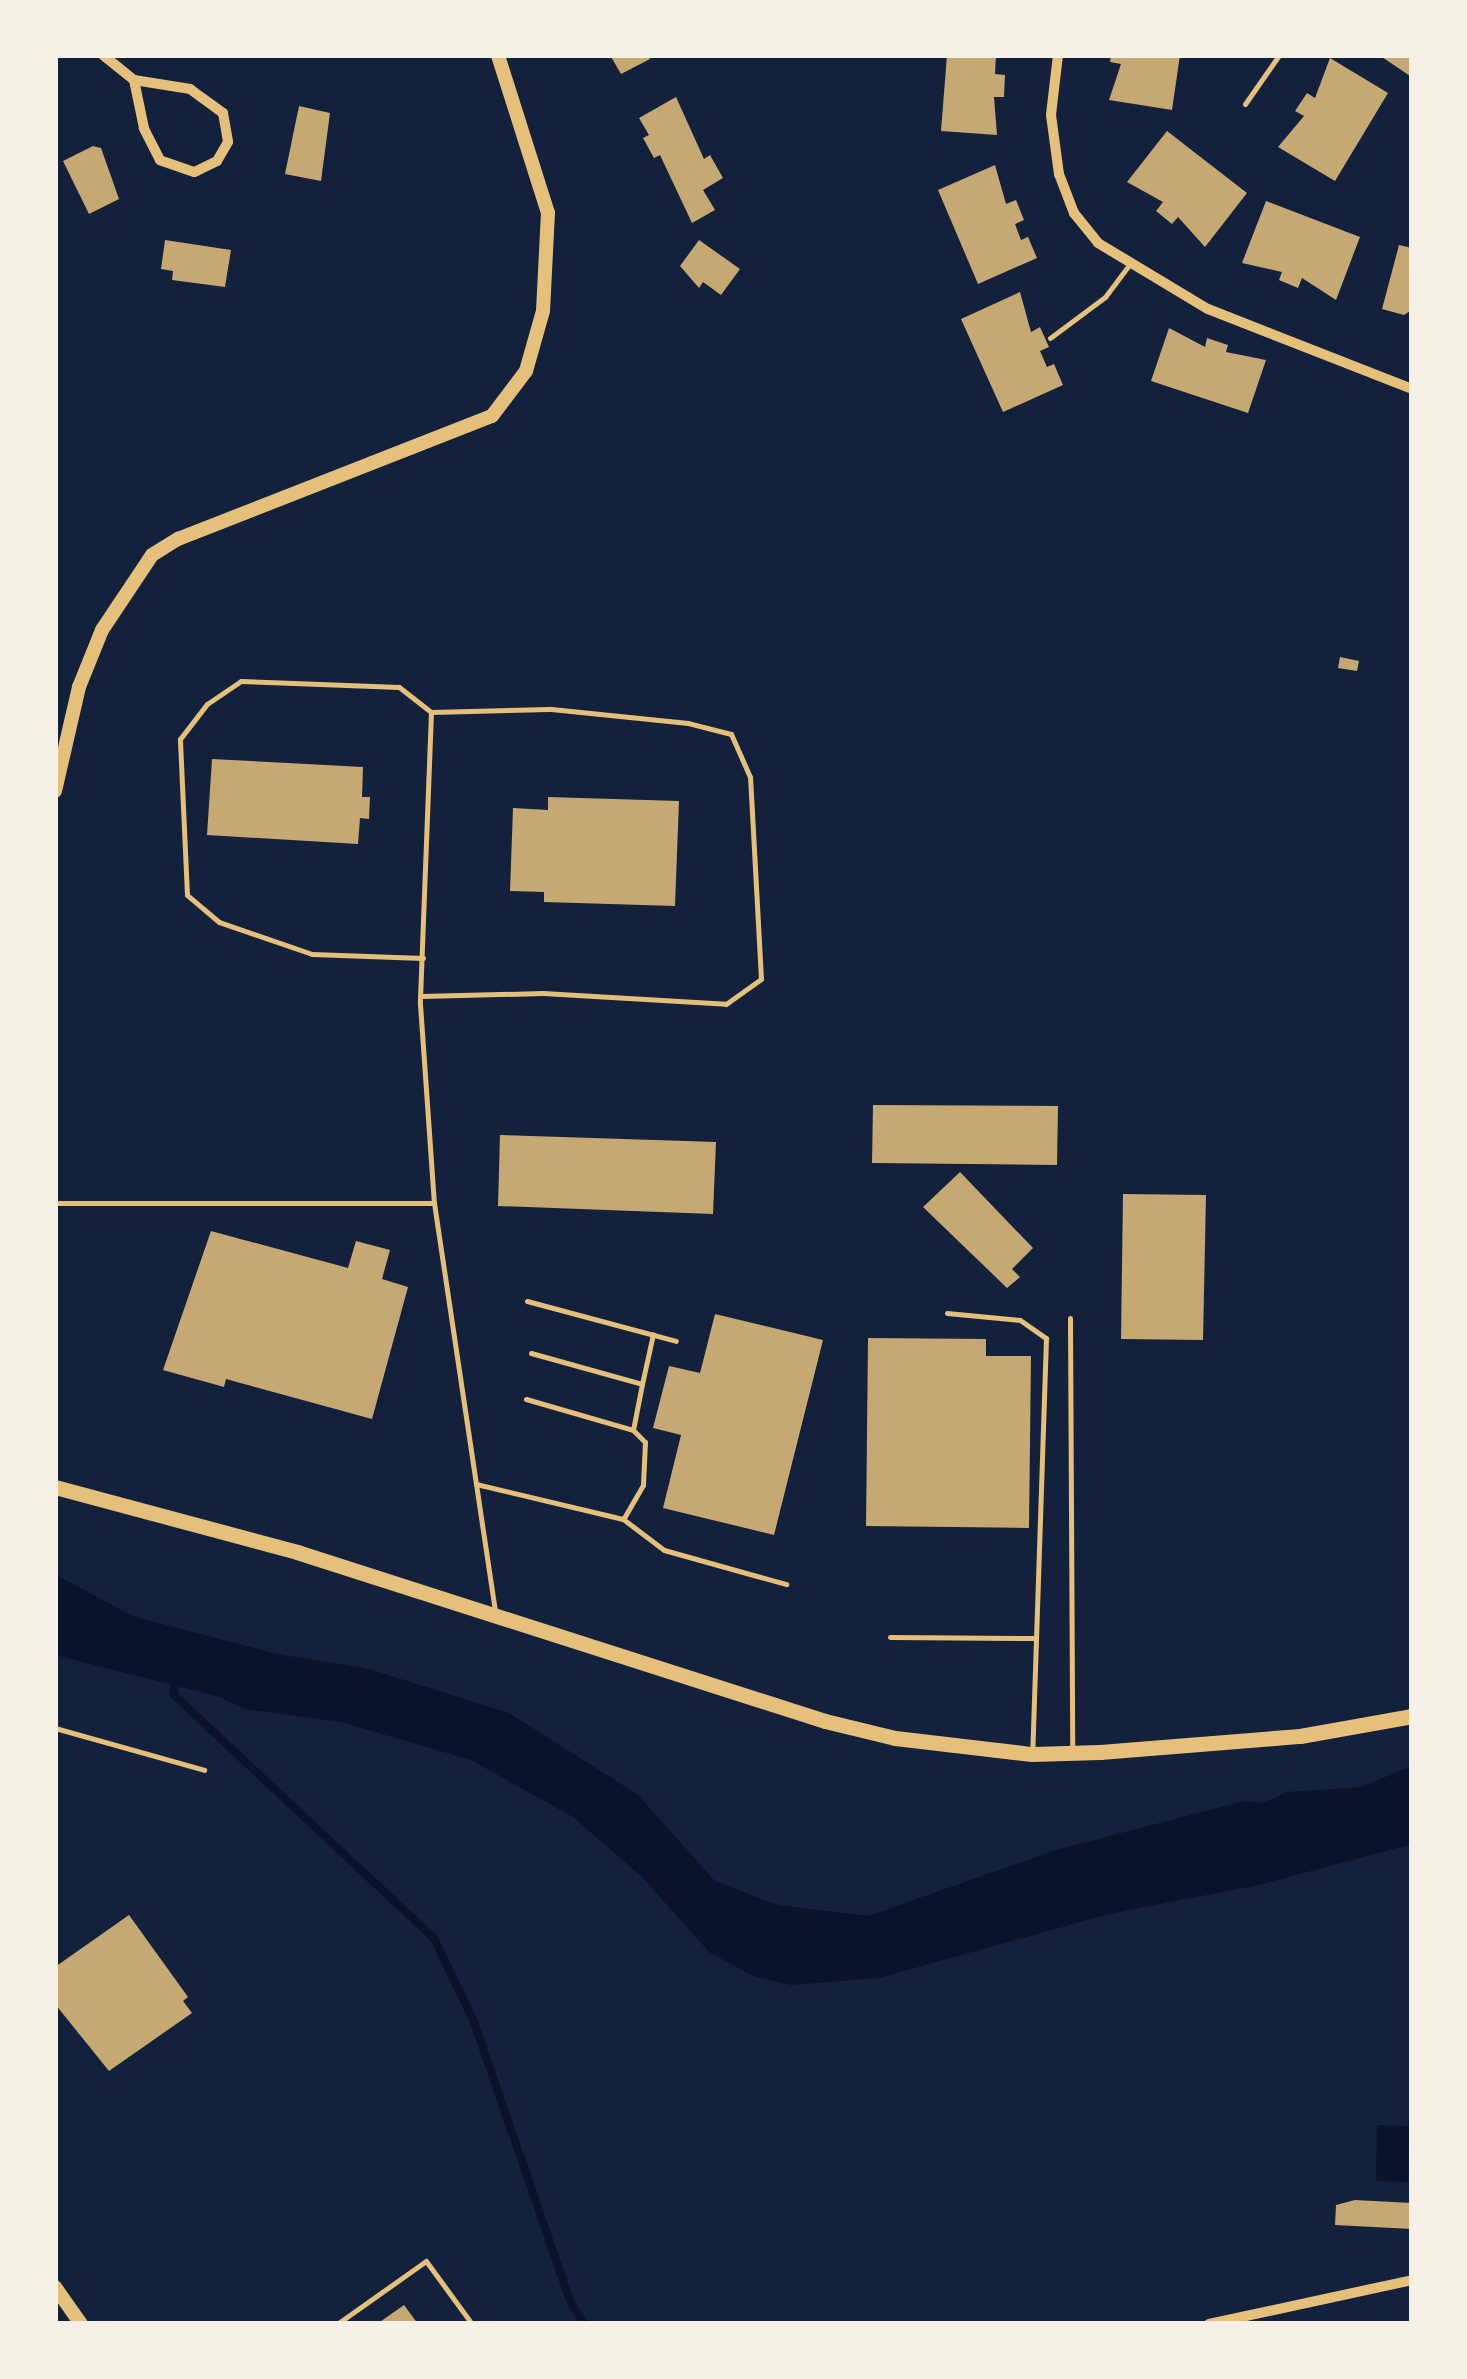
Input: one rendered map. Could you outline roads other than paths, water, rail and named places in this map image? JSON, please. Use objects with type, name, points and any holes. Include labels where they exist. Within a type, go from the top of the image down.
[{"type":"main road","points":[[55,1487],[298,1552],[825,1721],[895,1738],[1032,1754],[1072,1753],[1300,1736],[1412,1716]]},
{"type":"street","points":[[103,55],[134,80],[190,88],[224,113],[228,142],[218,161],[194,172],[160,160],[144,128],[134,80]]},
{"type":"street","points":[[55,791],[79,687],[102,630],[152,555],[492,416],[526,372],[544,311],[548,214],[498,55]]},
{"type":"street","points":[[1058,55],[1051,115],[1059,174],[1074,213],[1128,266],[1208,309],[1412,388]]},
{"type":"street","points":[[1208,2324],[1412,2280]]},
{"type":"street","points":[[55,2287],[81,2324]]},
{"type":"lane","points":[[1246,104],[1279,55]]},
{"type":"lane","points":[[1050,338],[1104,297],[1128,266]]},
{"type":"lane","points":[[421,996],[543,994],[726,1004],[761,979],[750,777],[731,734],[688,723],[550,708],[431,712],[400,687],[241,681],[207,704],[180,739],[187,895],[220,922],[312,954],[423,958]]},
{"type":"lane","points":[[431,712],[421,996],[434,1203],[496,1618]]},
{"type":"lane","points":[[55,1204],[434,1203]]},
{"type":"lane","points":[[526,1301],[676,1341]]},
{"type":"lane","points":[[947,1313],[1020,1320],[1046,1338],[1032,1754]]},
{"type":"lane","points":[[1070,1318],[1072,1753]]},
{"type":"lane","points":[[633,1430],[653,1334]]},
{"type":"lane","points":[[531,1353],[642,1384]]},
{"type":"lane","points":[[526,1400],[633,1430],[645,1442],[643,1485],[623,1519]]},
{"type":"lane","points":[[476,1484],[623,1519],[664,1550],[786,1584]]},
{"type":"lane","points":[[890,1637],[1036,1638]]},
{"type":"lane","points":[[337,2324],[426,2261],[472,2324]]},
{"type":"water","points":[[55,1574],[132,1616],[277,1654],[366,1668],[509,1713],[637,1794],[715,1881],[778,1905],[868,1916],[1056,1850],[1244,1801],[1263,1803],[1287,1792],[1361,1787],[1412,1766],[1412,1844],[1259,1885],[1109,1914],[879,1978],[791,1985],[756,1977],[710,1953],[643,1878],[573,1817],[471,1760],[341,1722],[245,1709],[220,1697],[55,1655]]},
{"type":"water","points":[[1377,2125],[1409,2126],[1408,2182],[1376,2181]]},
{"type":"waterway","points":[[175,1681],[174,1695],[434,1938],[474,2022],[571,2303],[584,2324]]}]
